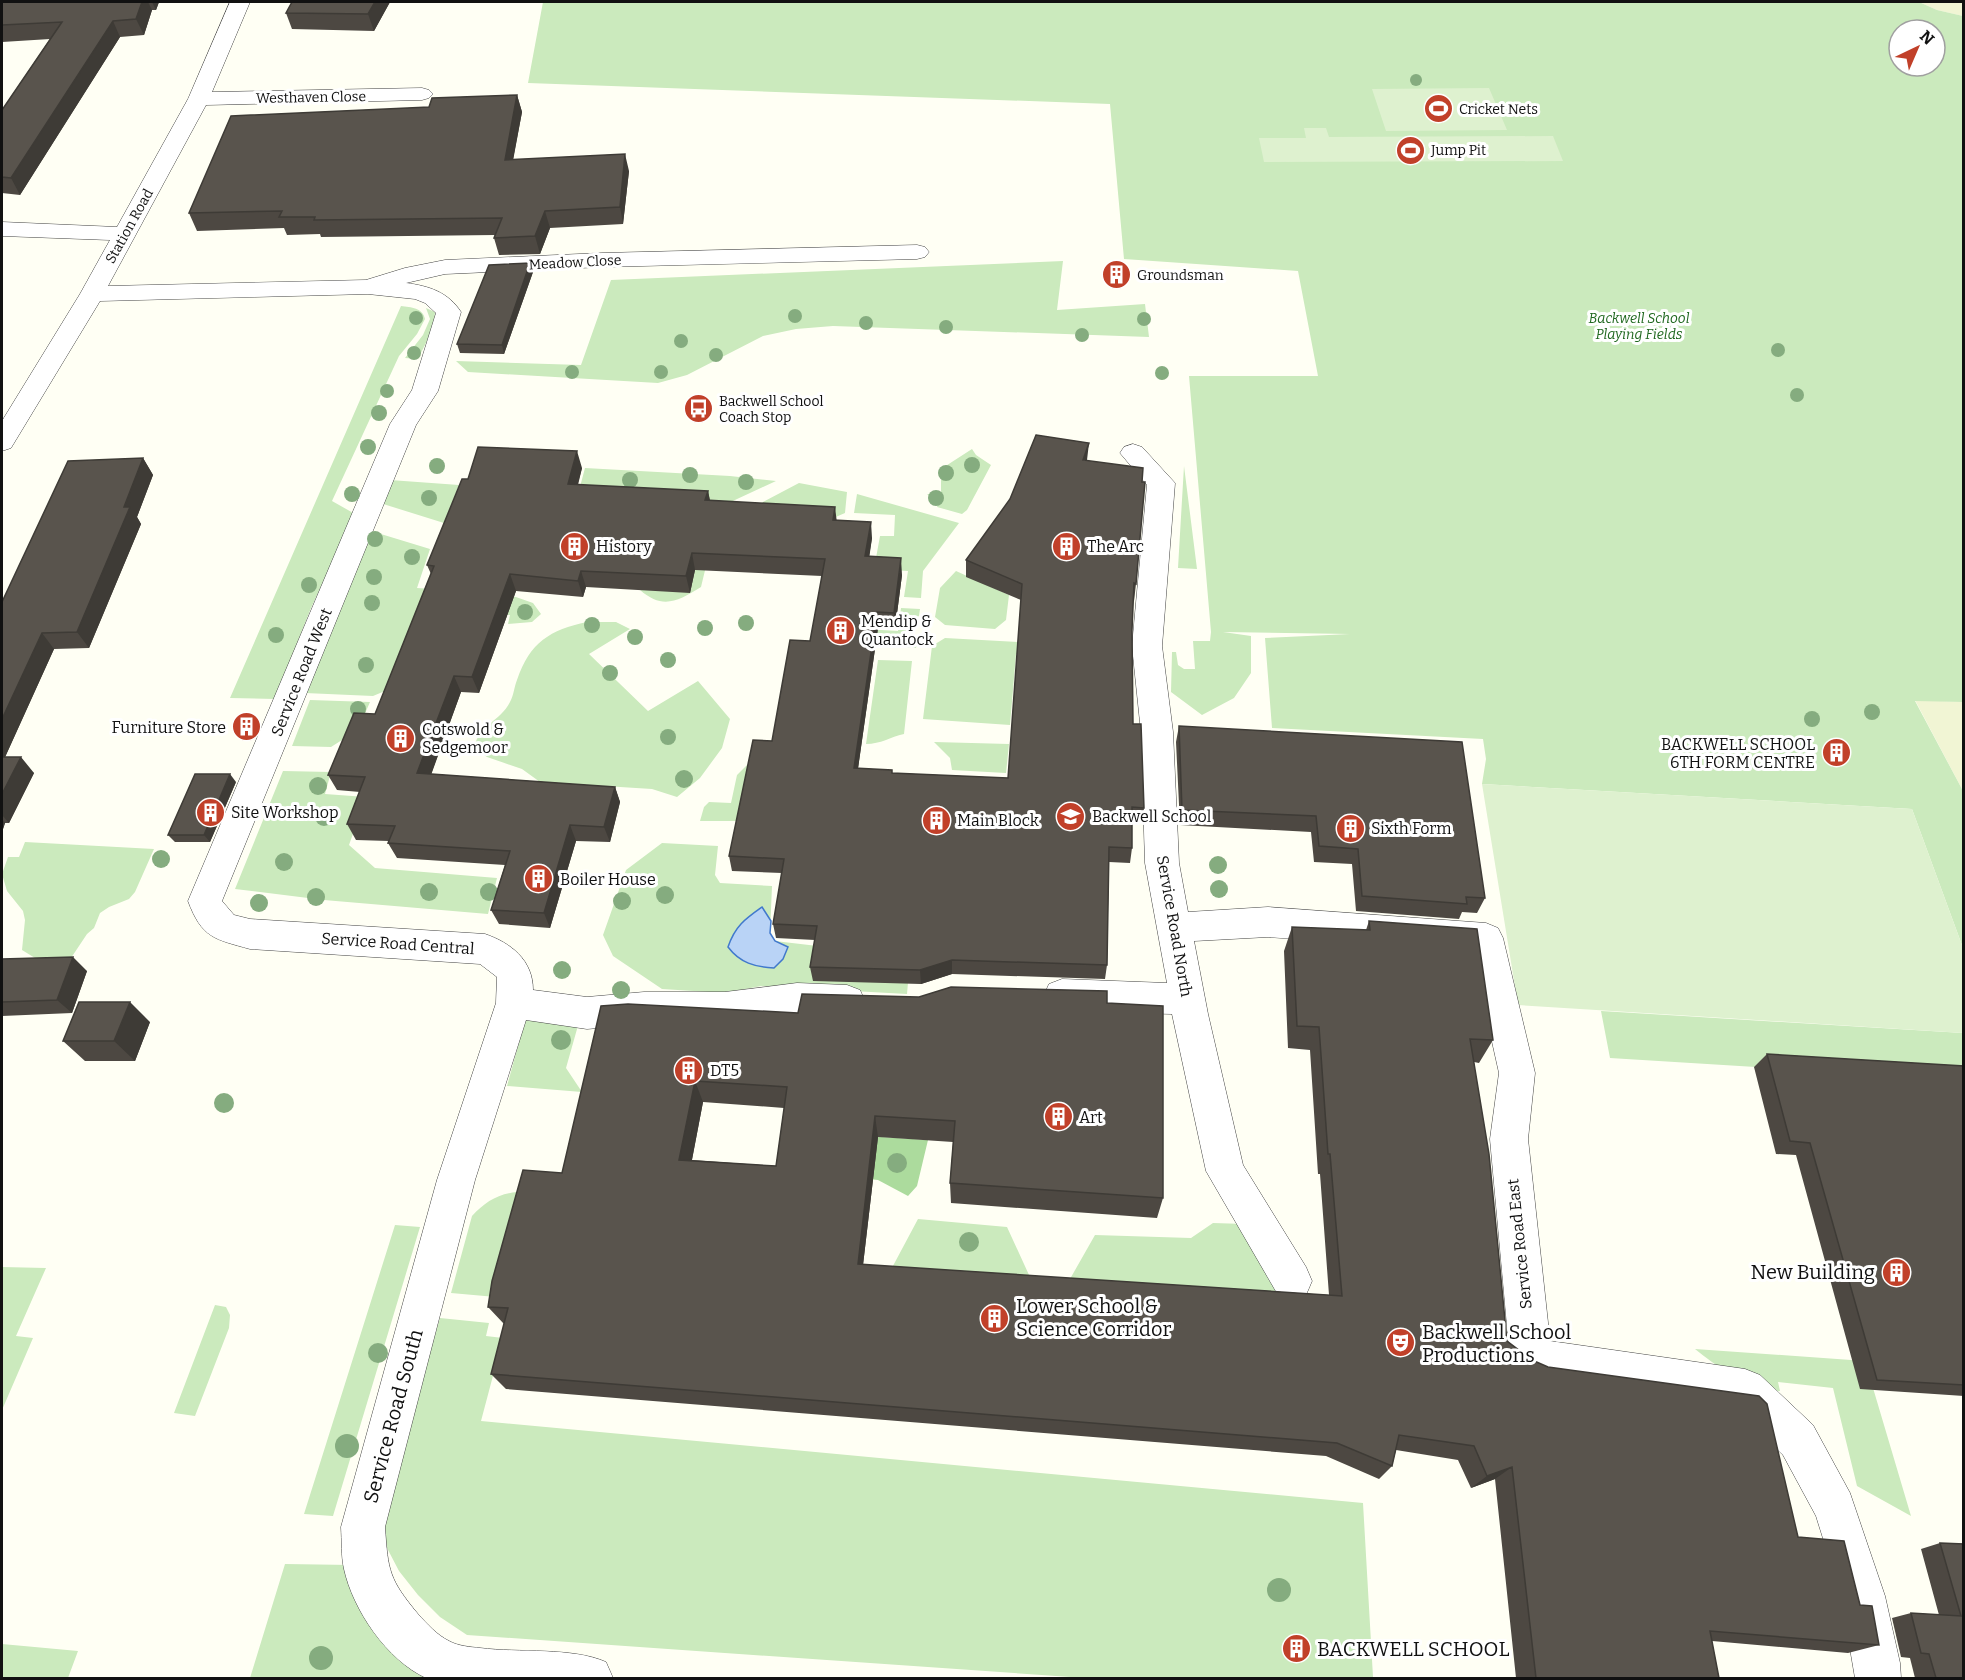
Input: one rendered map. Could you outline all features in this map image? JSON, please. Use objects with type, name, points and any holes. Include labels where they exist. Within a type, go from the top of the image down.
[{"type":"street","name":"Station Road","points":[[2,442],[92,294],[199,99],[240,2]]},
{"type":"street","name":"Westhaven Close","points":[[199,99],[422,94]]},
{"type":"street","points":[[2,229],[124,234]]},
{"type":"street","name":"Meadow Close","points":[[92,294],[368,286],[413,273],[445,267],[602,260],[917,252]]},
{"type":"street","name":"Service Road West","points":[[250,934],[220,926],[210,916],[205,901],[403,424],[425,391],[449,312],[444,303],[434,297],[421,293],[368,286]]},
{"type":"street","name":"Service Road North","points":[[1133,453],[1161,483],[1147,646],[1157,732],[1162,863],[1187,999],[1225,1171],[1292,1281]]},
{"type":"street","name":"Service Road East","points":[[1174,927],[1268,922],[1486,938],[1517,1073],[1509,1139],[1531,1359],[1745,1390],[1798,1440],[1835,1508],[1863,1596],[1878,1678]]},
{"type":"street","name":"Service Road Central","points":[[250,934],[485,949],[504,960],[516,975],[514,1003]]},
{"type":"street","points":[[1035,994],[1187,999]]},
{"type":"street","points":[[514,1003],[587,1013],[644,1008],[725,1008],[797,999],[876,1001]]},
{"type":"street","name":"Service Road South","points":[[514,1003],[456,1180],[363,1527],[367,1570],[383,1605],[406,1636],[438,1661],[472,1670],[590,1678]]},
{"type":"green space","name":"Backwell School Playing Fields","points":[[543,2],[1919,2],[1937,10],[1963,16],[1963,702],[1915,701],[1963,791],[1963,948],[1912,809],[1482,784],[1486,759],[1483,739],[1272,728],[1265,638],[1350,634],[1223,632],[1251,636],[1251,673],[1234,698],[1202,715],[1171,692],[1172,652],[1176,652],[1178,665],[1184,669],[1195,669],[1193,641],[1210,641],[1211,632],[1189,376],[1318,376],[1298,271],[1124,259],[1110,104],[528,83]]},
{"type":"green space","points":[[1919,2],[1963,2],[1963,16],[1937,10]]},
{"type":"green space","name":"Cricket Nets","points":[[1489,88],[1507,130],[1386,131],[1372,89]]},
{"type":"green space","name":"Jump Pit","points":[[1304,128],[1326,128],[1329,137],[1553,136],[1563,161],[1264,162],[1259,138],[1306,138]]},
{"type":"green space","points":[[1063,261],[1057,310],[1145,304],[1149,337],[833,326],[796,329],[763,336],[687,375],[658,383],[468,372],[456,361],[581,365],[611,280]]},
{"type":"green space","points":[[401,306],[419,310],[425,319],[417,334],[399,356],[332,501],[355,514],[311,608],[275,699],[230,698]]},
{"type":"green space","points":[[426,308],[435,312],[429,336],[418,359],[405,358],[423,335],[430,319]]},
{"type":"green space","points":[[972,449],[976,455],[991,465],[967,510],[962,514],[937,507],[938,503],[927,494],[941,494],[941,469]]},
{"type":"green space","points":[[1184,466],[1197,569],[1178,568]]},
{"type":"green space","points":[[585,468],[730,476],[776,481],[722,506],[577,498]]},
{"type":"green space","points":[[390,480],[459,485],[444,523],[380,503]]},
{"type":"green space","points":[[799,483],[847,492],[845,513],[831,519],[740,514]]},
{"type":"green space","points":[[857,494],[959,523],[923,571],[921,598],[904,597],[908,571],[874,569],[880,536],[894,536],[895,515],[854,513]]},
{"type":"green space","points":[[371,531],[430,549],[417,588],[507,594],[533,603],[541,614],[532,622],[508,624],[510,615],[427,611],[397,686],[373,696],[305,693]]},
{"type":"green space","points":[[697,561],[707,562],[701,587],[685,596],[663,602],[640,590]]},
{"type":"green space","points":[[956,571],[1009,595],[1006,620],[995,629],[945,625],[935,617],[940,588]]},
{"type":"green space","points":[[901,608],[920,609],[919,616],[909,620],[905,626],[910,637],[917,642],[916,648],[863,643],[865,629],[898,631]]},
{"type":"green space","points":[[587,622],[616,622],[630,629],[589,654],[648,711],[698,681],[730,719],[722,748],[700,778],[677,797],[652,789],[540,782],[522,769],[487,757],[474,748],[480,734],[506,709],[522,667],[535,647],[562,629]]},
{"type":"green space","points":[[945,638],[1106,647],[1126,661],[1016,654],[1010,725],[923,719],[932,646]]},
{"type":"green space","points":[[878,660],[912,661],[904,734],[866,744]]},
{"type":"green space","points":[[310,700],[370,702],[353,741],[342,740],[331,747],[292,746]]},
{"type":"green space","points":[[1915,700],[1963,702],[1963,791]]},
{"type":"green space","points":[[934,742],[1009,744],[1006,773],[952,770],[950,758]]},
{"type":"green space","points":[[749,763],[739,821],[700,821],[704,807],[709,802],[731,803],[737,775]]},
{"type":"green space","points":[[283,771],[331,772],[325,794],[366,797],[349,845],[375,868],[497,878],[488,914],[324,900],[235,889]]},
{"type":"green space","points":[[1482,784],[1912,809],[1963,948],[1963,1033],[1518,1005]]},
{"type":"green space","points":[[25,842],[154,849],[135,892],[129,899],[100,913],[94,928],[87,934],[71,958],[35,958],[22,950],[25,920],[23,911],[7,891],[2,874],[8,857],[19,857]]},
{"type":"green space","points":[[662,843],[718,846],[715,875],[720,883],[772,886],[770,933],[775,941],[843,949],[909,971],[907,994],[761,986],[725,993],[662,989],[613,956],[603,935],[626,870]]},
{"type":"green space","points":[[1601,1011],[1963,1033],[1963,1080],[1610,1058]]},
{"type":"green space","points":[[526,1017],[579,1022],[566,1068],[582,1092],[507,1086]]},
{"type":"green space","points":[[789,1131],[928,1140],[917,1186],[908,1196],[878,1180],[821,1174]]},
{"type":"green space","points":[[517,1192],[507,1298],[451,1293],[472,1216],[492,1200]]},
{"type":"green space","points":[[918,1219],[1007,1227],[1035,1288],[886,1279]]},
{"type":"green space","points":[[1213,1223],[1245,1224],[1280,1294],[1066,1286],[1095,1235],[1191,1238]]},
{"type":"green space","points":[[395,1225],[420,1227],[333,1516],[304,1514]]},
{"type":"green space","points":[[2,1267],[46,1268],[16,1336],[33,1338],[2,1410]]},
{"type":"green space","points":[[215,1305],[226,1307],[230,1315],[229,1328],[195,1416],[174,1413]]},
{"type":"green space","points":[[440,1318],[489,1323],[486,1336],[503,1338],[481,1421],[1363,1503],[1373,1677],[1085,1678],[467,1635],[440,1617],[399,1571],[387,1548],[382,1512]]},
{"type":"green space","points":[[1695,1349],[1865,1361],[1911,1516],[1857,1486],[1833,1388],[1778,1382],[1780,1391],[1758,1388],[1735,1377]]},
{"type":"green space","points":[[285,1564],[352,1565],[454,1678],[250,1678]]},
{"type":"green space","points":[[2,1644],[78,1651],[68,1678],[2,1678]]},
{"type":"water","points":[[762,907],[771,921],[770,933],[775,941],[788,947],[783,959],[774,968],[748,963],[728,947],[741,924]]},
{"type":"building","points":[[2,2],[142,2],[136,19],[113,21],[11,178],[2,177],[2,110],[62,22],[2,25]]},
{"type":"building","points":[[292,2],[375,2],[368,14],[286,13]]},
{"type":"building","points":[[517,95],[505,160],[625,154],[620,207],[545,211],[535,236],[494,238],[502,218],[314,220],[315,217],[279,217],[282,211],[189,213],[231,116],[429,107],[432,98]]},
{"type":"building","points":[[530,263],[502,345],[457,344],[489,265]]},
{"type":"building","points":[[1036,435],[1089,443],[1083,460],[1143,468],[1142,482],[1145,482],[1136,584],[1134,583],[1132,630],[1133,724],[1141,724],[1144,808],[1132,807],[1132,848],[1109,847],[1107,965],[952,960],[920,970],[810,967],[817,926],[773,924],[784,859],[729,856],[753,740],[772,741],[790,640],[810,641],[825,559],[692,553],[686,576],[581,571],[578,581],[510,574],[472,677],[454,676],[417,773],[615,787],[604,827],[570,825],[544,913],[491,910],[510,851],[388,843],[395,826],[347,824],[365,777],[328,775],[354,713],[375,714],[434,566],[427,565],[462,479],[468,479],[478,447],[577,451],[568,484],[708,491],[705,500],[835,507],[833,520],[871,522],[865,556],[901,558],[894,613],[877,612],[854,768],[892,770],[892,773],[1008,778],[1022,584],[966,560],[1010,499]]},
{"type":"building","points":[[143,458],[124,507],[130,507],[77,632],[42,633],[2,719],[2,602],[68,461]]},
{"type":"building","name":"Sixth Form","points":[[1179,726],[1462,742],[1485,898],[1466,897],[1467,904],[1362,896],[1358,849],[1319,846],[1316,816],[1182,810]]},
{"type":"building","points":[[2,757],[21,757],[2,794]]},
{"type":"building","points":[[195,774],[230,774],[204,835],[168,835]]},
{"type":"building","name":"Lower School & Science Corridor","points":[[1369,921],[1477,929],[1493,1040],[1470,1039],[1489,1154],[1507,1341],[1532,1360],[1548,1367],[1759,1396],[1767,1404],[1798,1537],[1844,1541],[1860,1605],[1872,1606],[1879,1645],[1710,1631],[1719,1678],[1536,1678],[1512,1467],[1487,1476],[1474,1446],[1399,1435],[1392,1466],[1337,1443],[491,1374],[508,1308],[488,1307],[492,1281],[523,1170],[562,1173],[601,1006],[628,1004],[798,1013],[802,994],[919,997],[951,987],[1107,991],[1107,1003],[1163,1006],[1163,1198],[950,1183],[955,1121],[875,1116],[858,1264],[1342,1296],[1330,1154],[1328,1154],[1319,1027],[1297,1026],[1292,927],[1370,930]],"holes":[[[695,1081],[787,1087],[776,1166],[679,1160]]]},
{"type":"building","points":[[73,957],[57,1000],[2,1002],[2,959]]},
{"type":"building","points":[[79,1002],[130,1002],[114,1041],[63,1041]]},
{"type":"building","name":"New Building","points":[[1767,1054],[1964,1066],[1964,1385],[1877,1380],[1810,1143],[1790,1141]]},
{"type":"building","points":[[1940,1543],[1964,1544],[1964,1678],[1936,1678],[1929,1654],[1921,1653],[1911,1613],[1961,1616]]},
{"type":"place","name":"Cricket Nets","points":[[1438,109]]},
{"type":"place","name":"Jump Pit","points":[[1410,150]]},
{"type":"place","name":"Groundsman","points":[[1116,275]]},
{"type":"place","name":"Backwell School Coach Stop","points":[[698,409]]},
{"type":"place","name":"History","points":[[575,546]]},
{"type":"place","name":"The Arc","points":[[1066,546]]},
{"type":"place","name":"Mendip & Quantock","points":[[840,630]]},
{"type":"place","name":"Furniture Store","points":[[247,727]]},
{"type":"place","name":"Cotswold & Sedgemoor","points":[[401,738]]},
{"type":"place","name":"BACKWELL SCHOOL 6TH FORM CENTRE","points":[[1836,753]]},
{"type":"place","name":"Site Workshop","points":[[210,812]]},
{"type":"place","name":"Backwell School","points":[[1071,816]]},
{"type":"place","name":"Main Block","points":[[936,820]]},
{"type":"place","name":"Sixth Form","points":[[1350,828]]},
{"type":"place","name":"Boiler House","points":[[539,879]]},
{"type":"place","name":"DT5","points":[[689,1070]]},
{"type":"place","name":"Art","points":[[1058,1117]]},
{"type":"place","name":"New Building","points":[[1896,1272]]},
{"type":"place","name":"Lower School & Science Corridor","points":[[995,1318]]},
{"type":"place","name":"Backwell School Productions","points":[[1401,1343]]},
{"type":"place","name":"BACKWELL SCHOOL","points":[[1296,1649]]}]
